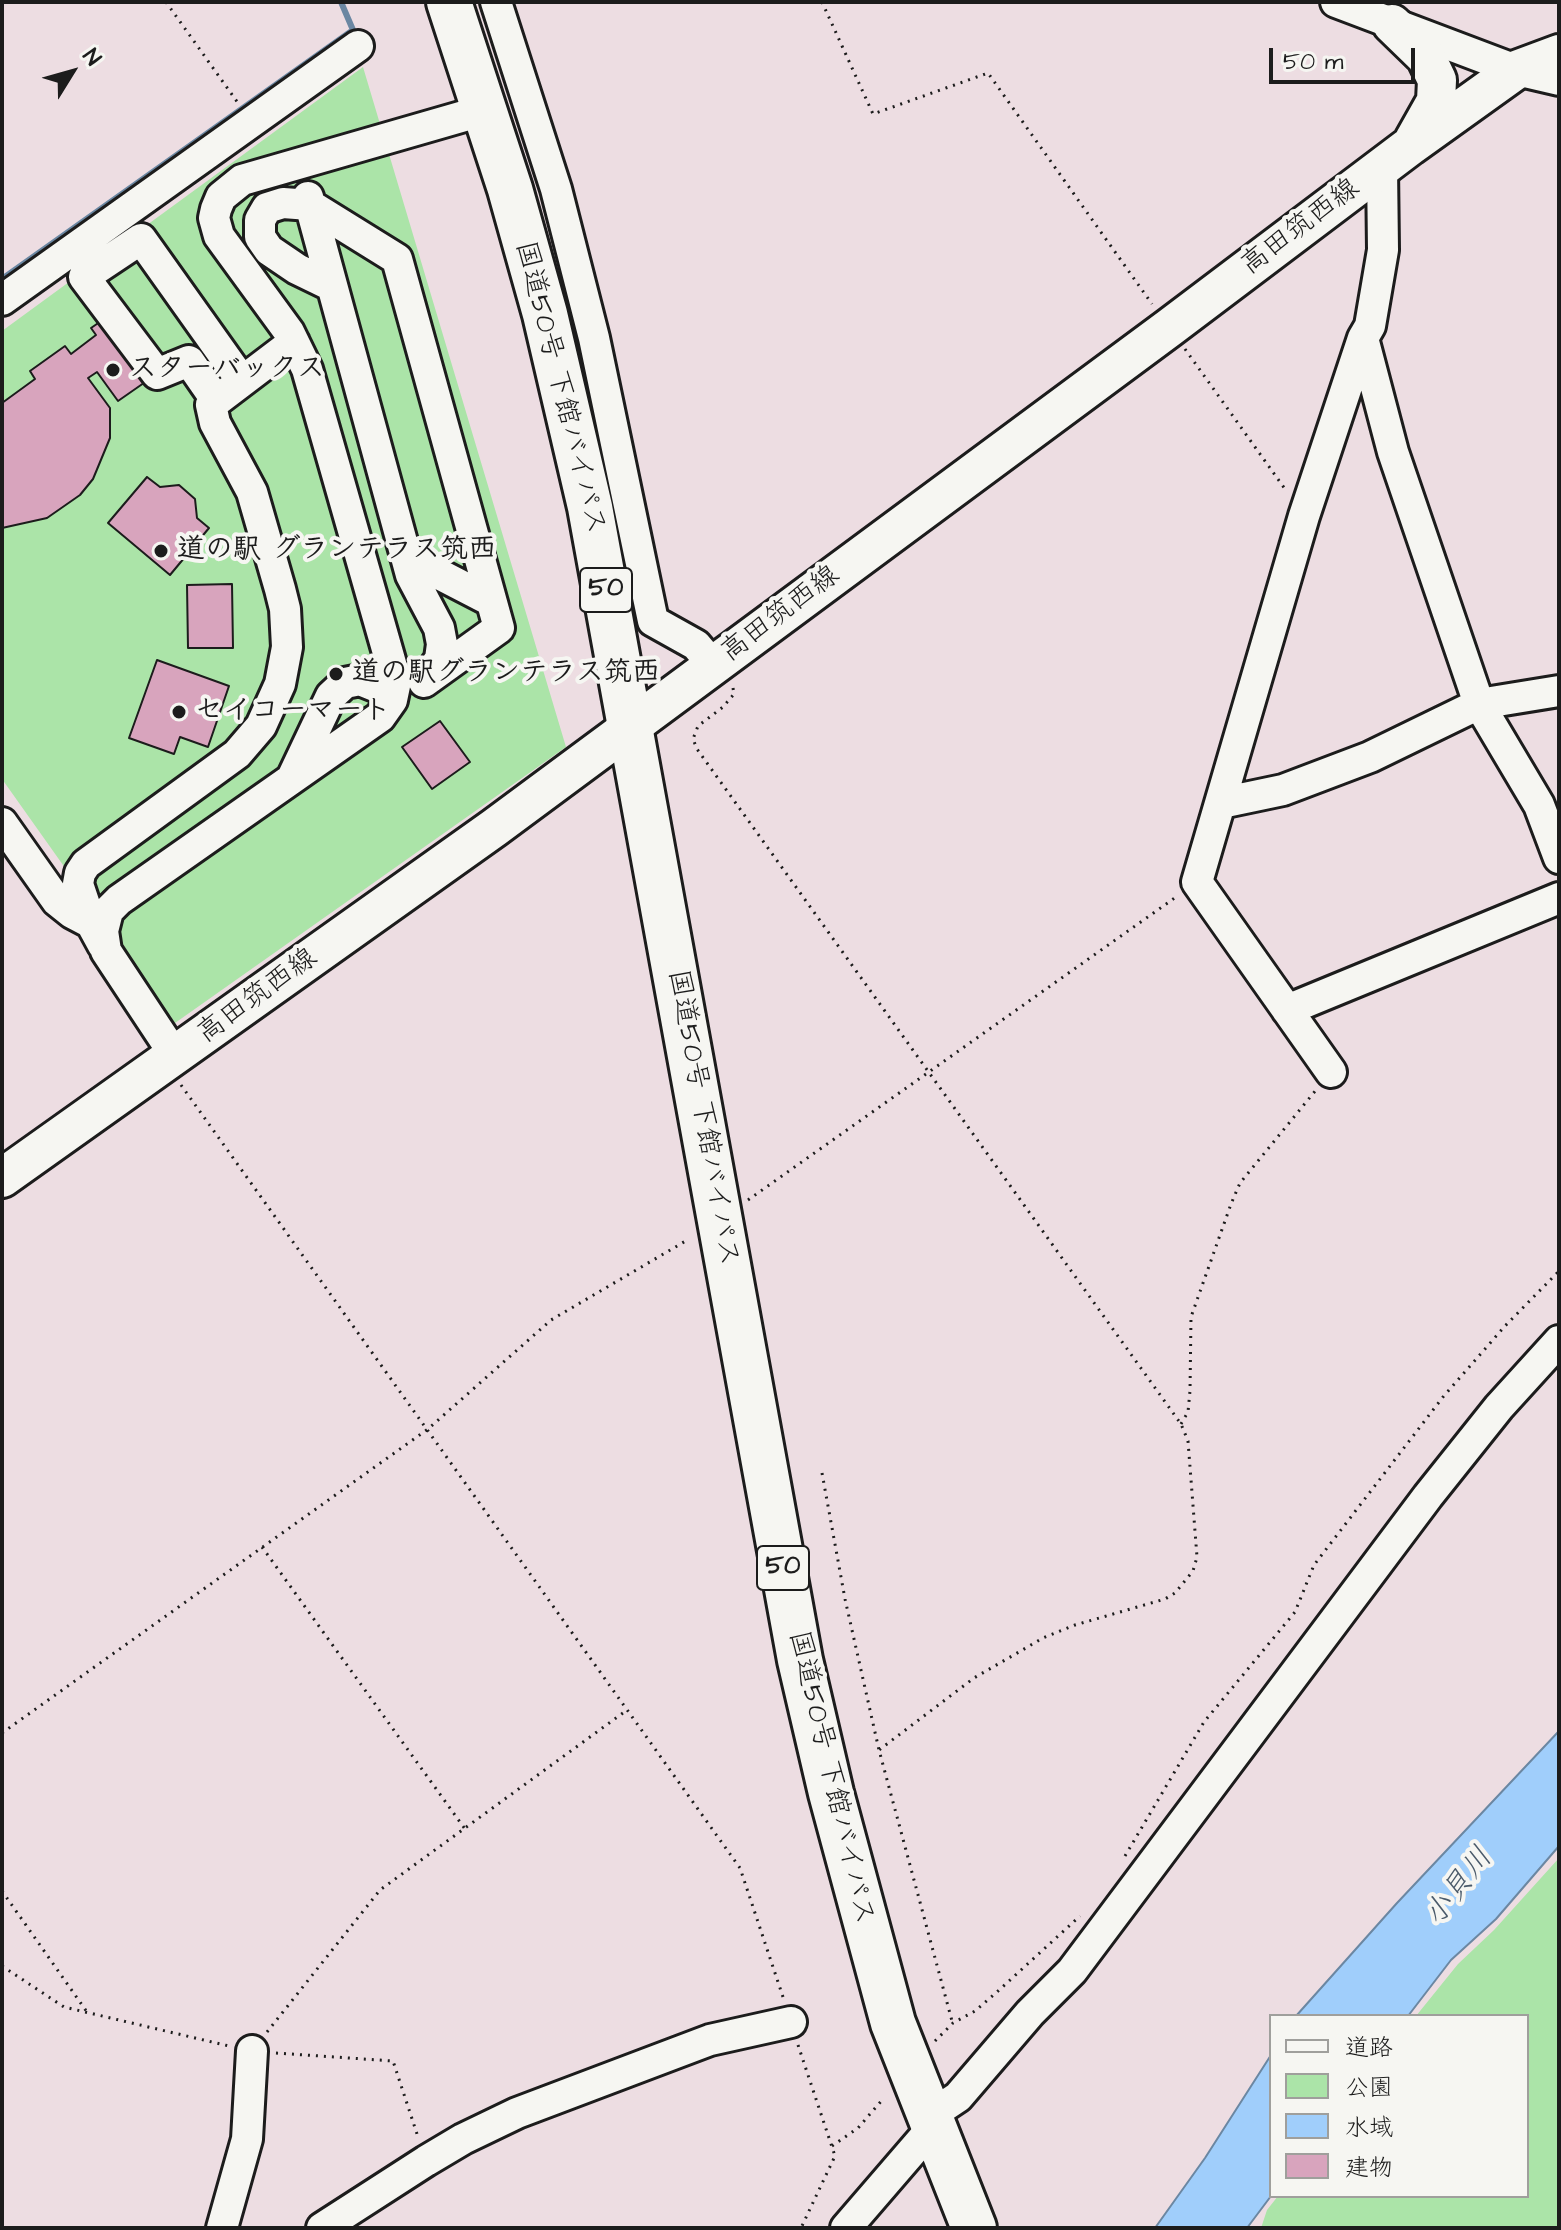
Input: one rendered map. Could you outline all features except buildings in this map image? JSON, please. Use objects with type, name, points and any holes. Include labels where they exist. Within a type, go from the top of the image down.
[{"type":"highway","name":"国道50号 下館バイパス","points":[[449,2],[485,110],[545,314],[590,507],[800,1660],[867,1934],[893,2023],[974,2228]]},
{"type":"main road","points":[[1392,24],[1426,57],[1437,80],[1436,101],[1396,156]]},
{"type":"main road","name":"高田筑西線","points":[[2,1178],[494,828],[1396,156],[1516,70],[1559,54]]},
{"type":"street","points":[[496,2],[556,189],[594,338],[653,621],[696,645],[716,662]]},
{"type":"street","points":[[1336,2],[1516,70],[1559,80]]},
{"type":"street","points":[[2,300],[358,46]]},
{"type":"street","points":[[386,708],[396,681],[394,669],[307,369],[294,342],[219,236],[214,218],[221,197],[242,180],[485,110]]},
{"type":"street","points":[[1331,1072],[1197,882],[1304,516],[1363,338],[1370,326],[1396,156]]},
{"type":"street","points":[[298,164],[411,575],[439,628],[442,644],[440,659],[424,682]]},
{"type":"street","points":[[106,951],[103,931],[108,911],[119,900],[499,628],[397,259],[310,205],[283,203],[267,208],[260,220],[260,237],[269,250],[297,269],[332,286]]},
{"type":"street","points":[[216,400],[189,361],[157,374],[84,277],[141,239],[242,381]]},
{"type":"street","points":[[1363,338],[1393,452],[1479,704],[1539,805],[1559,858]]},
{"type":"street","points":[[171,1060],[91,923],[78,884],[86,864],[237,754],[261,726],[280,684],[287,647],[285,609],[261,516],[252,492],[211,414],[211,405],[294,342]]},
{"type":"street","points":[[406,557],[491,601]]},
{"type":"street","points":[[292,779],[331,696],[345,683],[360,680],[380,688],[386,708]]},
{"type":"street","points":[[1221,803],[1283,790],[1341,768],[1479,704],[1559,691]]},
{"type":"street","points":[[208,776],[236,818]]},
{"type":"street","points":[[2,823],[57,901],[91,923]]},
{"type":"street","points":[[1287,1010],[1559,898]]},
{"type":"street","points":[[846,2228],[1030,2013],[1072,1971],[1428,1496],[1499,1407],[1559,1341]]},
{"type":"street","points":[[322,2228],[451,2146],[517,2113],[710,2040],[791,2022]]},
{"type":"street","points":[[222,2228],[247,2139],[252,2051]]},
{"type":"path","points":[[166,2],[239,104]]},
{"type":"path","points":[[822,2],[873,114],[988,73],[1304,516]]},
{"type":"path","points":[[716,662],[731,679],[734,694],[723,707],[698,726],[693,739],[697,749],[1181,1424],[1188,1441],[1197,1557],[1187,1582],[1165,1599],[1075,1625],[1032,1644],[974,1678],[879,1750]]},
{"type":"path","points":[[745,1202],[1197,882]]},
{"type":"path","points":[[171,1060],[740,1868],[835,2156],[801,2228]]},
{"type":"path","points":[[1181,1424],[1188,1412],[1189,1402],[1191,1317],[1231,1204],[1240,1183],[1331,1072]]},
{"type":"path","points":[[2,1733],[428,1429],[551,1320],[692,1237]]},
{"type":"path","points":[[1118,1867],[1204,1722],[1295,1612],[1314,1565],[1443,1397],[1505,1326],[1559,1271]]},
{"type":"path","points":[[822,1473],[845,1599],[879,1750],[953,2023]]},
{"type":"path","points":[[262,1547],[465,1829]]},
{"type":"path","points":[[252,2051],[380,1890],[627,1710]]},
{"type":"path","points":[[2,1891],[89,2014]]},
{"type":"path","points":[[929,2048],[953,2023],[975,2011],[1083,1914]]},
{"type":"path","points":[[832,2146],[858,2128],[883,2099]]},
{"type":"green space","points":[[363,67],[566,747],[175,1023],[2,779],[2,331]]},
{"type":"green space","points":[[1559,1858],[1559,2228],[1261,2228],[1267,2210],[1276,2198],[1529,2198],[1529,2014],[1418,2014],[1458,1964],[1494,1930]]},
{"type":"water","name":"小貝川","points":[[1559,1731],[1559,1846],[1496,1919],[1451,1960],[1410,2014],[1298,2014]]},
{"type":"water","points":[[1269,2058],[1270,2198],[1247,2228],[1155,2228],[1205,2158]]},
{"type":"waterway","points":[[2,279],[353,30],[341,2]]},
{"type":"place","name":"スターバックス","points":[[113,370]]},
{"type":"place","name":"道の駅 グランテラス筑西","points":[[161,551]]},
{"type":"place","name":"道の駅グランテラス筑西","points":[[336,674]]},
{"type":"place","name":"セイコーマート","points":[[179,712]]}]
